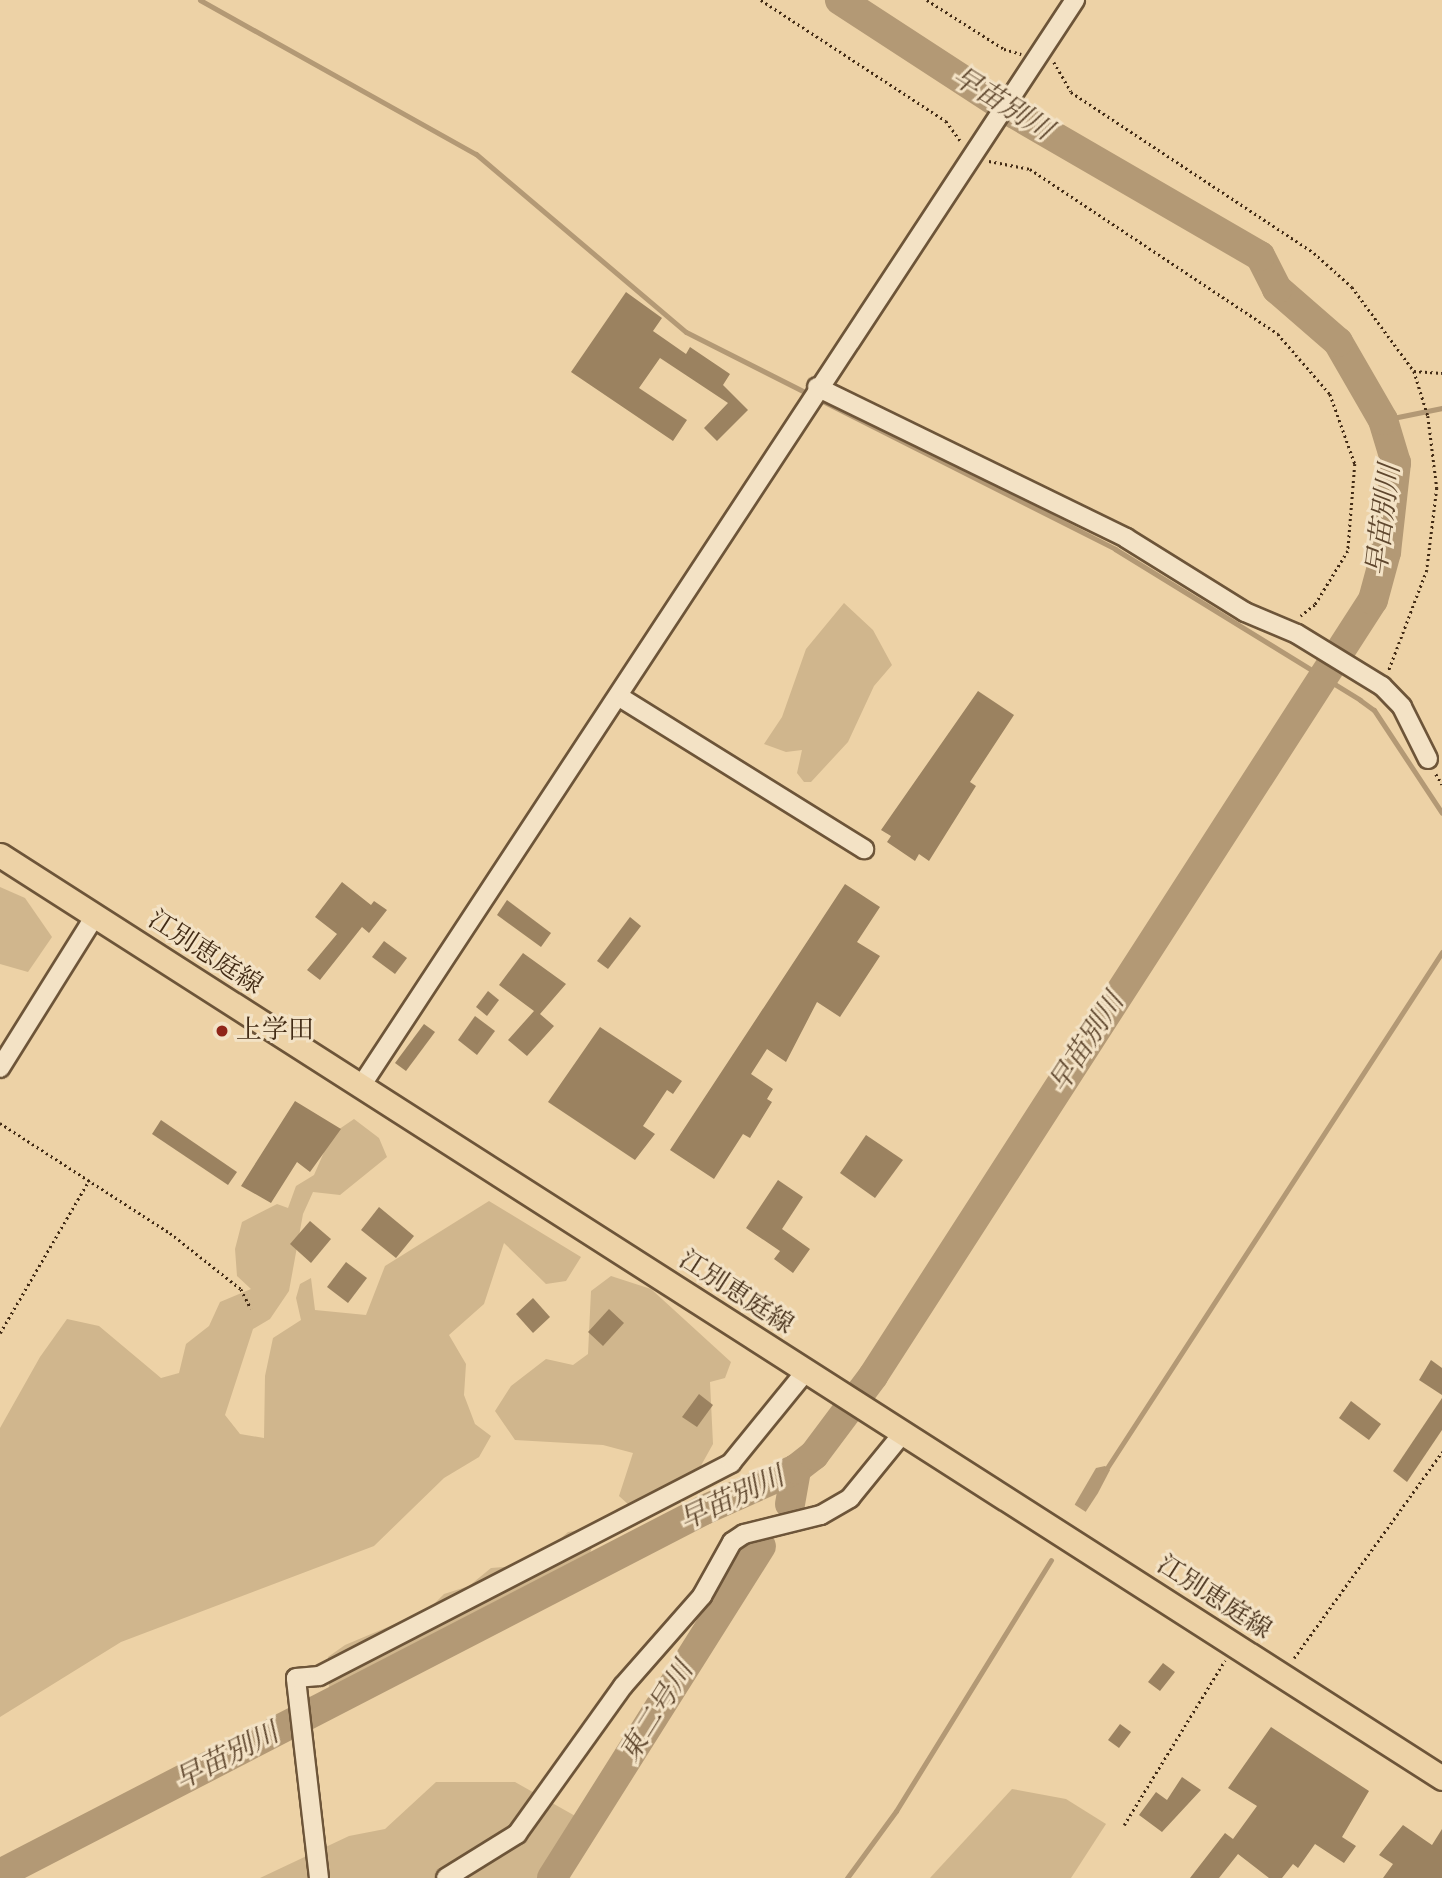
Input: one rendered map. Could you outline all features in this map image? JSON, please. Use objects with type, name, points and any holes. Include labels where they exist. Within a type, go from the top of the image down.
[{"type":"main road","name":"江別恵庭線","points":[[0,855],[1442,1778]]},
{"type":"street","points":[[361,1086],[618,696],[813,393],[1074,0]]},
{"type":"street","points":[[813,393],[1126,538],[1245,612],[1291,631],[1378,684],[1402,707],[1428,759]]},
{"type":"street","points":[[618,696],[864,849]]},
{"type":"street","points":[[0,1068],[95,916]]},
{"type":"street","points":[[318,1878],[296,1678],[319,1676],[730,1463],[813,1375]]},
{"type":"street","points":[[446,1878],[517,1833],[623,1686],[702,1596],[732,1542],[744,1534],[821,1516],[850,1498],[897,1429]]},
{"type":"path","points":[[761,0],[946,121],[975,152],[1041,177],[1278,334],[1330,394],[1355,464],[1348,551],[1315,605],[1291,631]]},
{"type":"path","points":[[928,0],[1004,49],[1038,56],[1071,92],[1314,253],[1352,287],[1413,371],[1428,416],[1437,488],[1427,570],[1378,684]]},
{"type":"path","points":[[1413,371],[1442,373]]},
{"type":"path","points":[[0,1123],[89,1180],[211,1265],[241,1289],[251,1309]]},
{"type":"path","points":[[0,1333],[89,1180]]},
{"type":"path","points":[[1282,1675],[1442,1452]]},
{"type":"path","points":[[1124,1825],[1234,1645]]},
{"type":"shaded area","points":[[844,603],[873,630],[892,665],[874,686],[848,742],[811,782],[804,782],[797,773],[802,750],[786,752],[764,744],[782,717],[806,649]]},
{"type":"shaded area","points":[[0,887],[25,898],[52,937],[28,972],[0,964]]},
{"type":"shaded area","points":[[354,1119],[379,1138],[387,1157],[340,1195],[313,1192],[303,1214],[289,1291],[270,1319],[253,1329],[225,1415],[240,1434],[264,1438],[265,1376],[273,1338],[301,1320],[296,1298],[300,1284],[311,1278],[315,1310],[366,1315],[385,1266],[489,1201],[581,1257],[566,1281],[546,1284],[504,1243],[484,1304],[449,1335],[466,1364],[464,1395],[475,1424],[491,1436],[479,1457],[444,1478],[374,1546],[121,1642],[0,1717],[0,1428],[40,1357],[67,1319],[99,1326],[161,1378],[179,1373],[186,1344],[209,1326],[220,1302],[251,1289],[237,1276],[235,1249],[242,1222],[277,1204],[288,1208],[296,1186],[314,1175],[332,1134]]},
{"type":"shaded area","points":[[611,1276],[651,1289],[731,1362],[725,1378],[710,1382],[713,1444],[698,1471],[630,1506],[619,1496],[633,1453],[603,1445],[515,1440],[495,1411],[511,1386],[546,1359],[573,1365],[588,1354],[591,1291]]},
{"type":"shaded area","points":[[1105,1466],[1110,1470],[1098,1493],[1049,1568],[1075,1504],[1096,1468]]},
{"type":"shaded area","points":[[585,1529],[595,1538],[580,1584],[335,1706],[324,1704],[329,1690],[328,1657],[345,1645],[428,1610],[444,1594],[469,1586],[491,1568],[531,1565],[568,1532]]},
{"type":"shaded area","points":[[436,1782],[515,1782],[577,1817],[544,1878],[260,1878],[349,1836],[385,1829]]},
{"type":"shaded area","points":[[1012,1789],[1066,1799],[1106,1824],[1071,1878],[930,1878]]},
{"type":"pier","points":[[1072,1503],[1089,1514],[1054,1568],[1044,1562]]},
{"type":"building","points":[[626,292],[662,318],[653,331],[686,354],[690,347],[730,374],[723,385],[748,410],[717,441],[704,428],[728,403],[660,358],[639,388],[687,420],[673,441],[571,372]]},
{"type":"building","points":[[978,691],[1014,715],[970,782],[976,786],[929,861],[919,854],[915,861],[887,842],[891,836],[881,830]]},
{"type":"building","points":[[342,882],[371,905],[374,901],[387,910],[369,933],[362,927],[320,980],[307,970],[337,934],[315,917]]},
{"type":"building","points":[[845,884],[880,907],[857,942],[880,956],[840,1017],[817,1002],[786,1062],[767,1049],[751,1074],[773,1089],[767,1099],[772,1102],[750,1138],[743,1134],[714,1179],[670,1150]]},
{"type":"building","points":[[507,900],[551,933],[541,947],[497,915]]},
{"type":"building","points":[[630,917],[641,926],[608,969],[597,961]]},
{"type":"building","points":[[384,941],[407,958],[395,974],[372,957]]},
{"type":"building","points":[[523,953],[566,984],[540,1014],[554,1026],[527,1056],[508,1040],[534,1011],[499,985]]},
{"type":"building","points":[[488,991],[499,1000],[487,1016],[476,1007]]},
{"type":"building","points":[[475,1016],[495,1031],[477,1055],[458,1040]]},
{"type":"building","points":[[424,1024],[435,1032],[406,1071],[395,1063]]},
{"type":"building","points":[[600,1027],[682,1081],[673,1094],[667,1090],[643,1126],[655,1134],[635,1160],[548,1102]]},
{"type":"building","points":[[295,1101],[341,1129],[310,1172],[297,1162],[271,1203],[241,1186]]},
{"type":"building","points":[[161,1120],[237,1172],[228,1185],[152,1134]]},
{"type":"building","points":[[866,1135],[903,1160],[875,1198],[840,1173]]},
{"type":"building","points":[[778,1180],[803,1197],[782,1229],[810,1249],[793,1273],[774,1259],[780,1251],[746,1228]]},
{"type":"building","points":[[379,1207],[414,1236],[396,1258],[361,1230]]},
{"type":"building","points":[[310,1221],[331,1239],[311,1263],[290,1244]]},
{"type":"building","points":[[346,1262],[367,1278],[348,1303],[327,1287]]},
{"type":"building","points":[[533,1298],[550,1317],[533,1333],[516,1314]]},
{"type":"building","points":[[609,1309],[624,1323],[603,1346],[588,1332]]},
{"type":"building","points":[[1431,1360],[1442,1368],[1442,1395],[1419,1380]]},
{"type":"building","points":[[699,1394],[713,1405],[697,1427],[682,1417]]},
{"type":"building","points":[[1442,1398],[1442,1430],[1407,1482],[1393,1471]]},
{"type":"building","points":[[1351,1401],[1381,1424],[1369,1440],[1339,1418]]},
{"type":"building","points":[[1163,1663],[1175,1672],[1160,1691],[1148,1682]]},
{"type":"building","points":[[1120,1724],[1131,1732],[1119,1748],[1108,1740]]},
{"type":"building","points":[[1271,1727],[1369,1791],[1342,1837],[1356,1846],[1344,1863],[1315,1844],[1298,1868],[1293,1864],[1282,1878],[1269,1878],[1238,1854],[1219,1878],[1190,1878],[1225,1833],[1233,1839],[1257,1806],[1228,1788]]},
{"type":"building","points":[[1182,1777],[1201,1790],[1162,1832],[1139,1815],[1156,1792],[1167,1800]]},
{"type":"building","points":[[1403,1825],[1432,1845],[1442,1829],[1442,1878],[1383,1878],[1393,1864],[1379,1855]]},
{"type":"waterway","points":[[200,0],[476,154],[686,332],[1115,549],[1360,700],[1374,710],[1442,813]]},
{"type":"waterway","name":"早苗別川","points":[[0,1874],[704,1510],[796,1469],[814,1455],[873,1376],[1373,600],[1386,552],[1396,463],[1383,420],[1338,342],[1277,289],[1260,256],[1015,114],[840,0]]},
{"type":"waterway","points":[[1383,420],[1442,408]]},
{"type":"waterway","points":[[1105,1471],[1442,952]]},
{"type":"waterway","name":"東二号川","points":[[790,1504],[796,1469]]},
{"type":"waterway","name":"東二号川","points":[[552,1878],[761,1546]]},
{"type":"waterway","points":[[847,1878],[896,1811],[1051,1560]]},
{"type":"place","name":"上学田","points":[[222,1031]]}]
